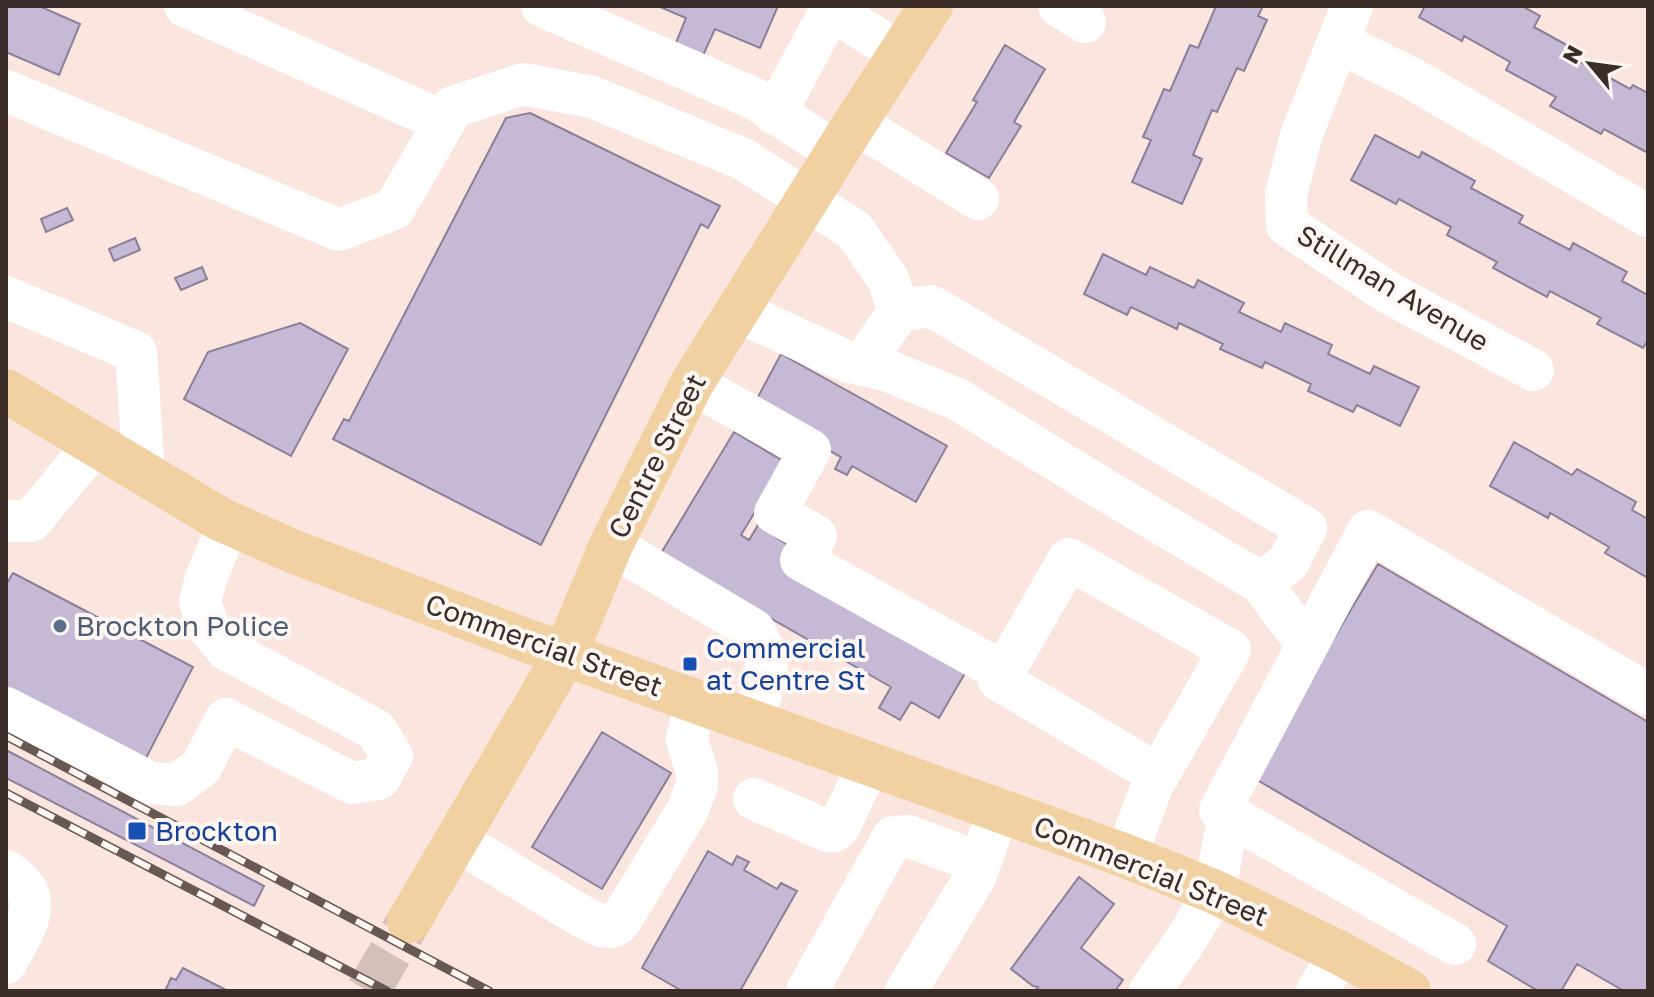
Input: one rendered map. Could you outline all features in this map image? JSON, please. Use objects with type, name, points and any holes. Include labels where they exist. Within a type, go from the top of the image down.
[{"type":"main road","name":"Centre Street","points":[[409,921],[565,655],[611,545],[692,383],[931,6]]},
{"type":"main road","name":"Commercial Street","points":[[6,391],[220,519],[292,551],[565,655],[1126,856],[1215,892],[1340,953],[1409,991]]},
{"type":"street","points":[[185,6],[444,122]]},
{"type":"street","points":[[542,6],[755,99],[775,114],[846,138],[978,199]]},
{"type":"street","points":[[775,114],[836,6],[857,26],[900,53]]},
{"type":"street","points":[[1345,24],[1413,79],[1648,216]]},
{"type":"street","name":"Stillman Avenue","points":[[1345,24],[1301,136],[1286,195],[1287,225],[1389,293],[1533,370]]},
{"type":"street","points":[[6,91],[339,230],[394,209],[453,107],[523,84],[592,97],[743,159],[854,230],[888,279],[899,311]]},
{"type":"street","points":[[6,297],[136,352],[144,474]]},
{"type":"street","points":[[862,365],[899,311],[931,306],[1306,528],[1288,563],[1261,583]]},
{"type":"street","points":[[737,311],[846,361],[886,370],[957,399],[1261,583],[1307,645]]},
{"type":"street","points":[[692,383],[810,450],[775,513],[816,536],[801,560],[1003,672]]},
{"type":"street","points":[[18,521],[95,444]]},
{"type":"street","points":[[6,708],[151,783],[177,785],[201,767],[226,719],[352,783],[379,779],[392,756],[376,730],[226,649],[209,628],[200,602],[206,578],[229,523]]},
{"type":"street","points":[[1455,944],[1220,810],[1368,531],[1648,694]]},
{"type":"street","points":[[611,545],[754,630],[765,652],[767,671],[753,722]]},
{"type":"street","points":[[1126,856],[1152,786],[1159,775],[1230,650],[1069,559],[999,680],[1159,775]]},
{"type":"street","points":[[456,840],[601,926],[611,927],[619,923],[687,811],[697,785],[697,772],[687,740],[695,701]]},
{"type":"street","points":[[754,799],[834,831],[839,827],[869,764]]},
{"type":"street","points":[[906,991],[975,877],[999,810]]},
{"type":"street","points":[[1150,991],[1215,892],[1225,834],[1233,817]]},
{"type":"street","points":[[807,991],[893,837],[908,836],[980,863]]},
{"type":"street","points":[[6,871],[20,879],[30,894],[30,917],[6,963]]},
{"type":"street","points":[[1317,991],[1340,953]]},
{"type":"building","points":[[6,6],[39,6],[80,24],[59,75],[6,52]]},
{"type":"building","points":[[658,6],[778,6],[760,48],[715,29],[700,62],[673,50],[686,18]]},
{"type":"building","points":[[1216,6],[1263,6],[1258,16],[1267,20],[1244,71],[1237,68],[1217,112],[1212,110],[1193,155],[1202,159],[1182,204],[1132,182],[1151,140],[1143,137],[1164,89],[1170,91],[1190,45],[1198,48]]},
{"type":"building","points":[[1425,6],[1522,6],[1540,16],[1534,27],[1583,54],[1579,61],[1630,89],[1633,85],[1648,93],[1648,153],[1604,129],[1601,134],[1550,106],[1556,97],[1506,70],[1510,62],[1464,36],[1462,41],[1419,17]]},
{"type":"building","points":[[1005,45],[1045,69],[1014,122],[1021,126],[989,178],[946,153],[977,102],[973,100]]},
{"type":"building","points":[[530,113],[720,206],[708,228],[701,224],[541,545],[333,439],[344,419],[349,421],[506,118]]},
{"type":"building","points":[[1375,135],[1419,158],[1422,152],[1475,181],[1471,188],[1523,216],[1519,223],[1570,250],[1573,243],[1627,272],[1622,281],[1648,295],[1648,340],[1643,348],[1597,324],[1601,318],[1550,291],[1547,297],[1493,268],[1497,262],[1447,235],[1451,227],[1399,199],[1396,204],[1351,180]]},
{"type":"building","points":[[67,208],[73,220],[46,232],[41,219]]},
{"type":"building","points":[[135,238],[140,250],[114,261],[109,249]]},
{"type":"building","points":[[1103,254],[1146,275],[1150,267],[1194,288],[1198,280],[1244,303],[1239,312],[1281,332],[1285,323],[1332,345],[1328,354],[1370,374],[1374,366],[1419,387],[1400,426],[1357,405],[1353,412],[1308,391],[1311,384],[1265,362],[1262,368],[1220,349],[1223,344],[1179,323],[1177,329],[1131,307],[1127,315],[1084,294]]},
{"type":"building","points":[[202,267],[207,279],[181,290],[175,278]]},
{"type":"building","points":[[300,323],[348,349],[291,456],[184,399],[208,352]]},
{"type":"building","points":[[781,354],[947,446],[916,502],[852,466],[847,475],[835,469],[841,457],[752,408]]},
{"type":"building","points":[[734,432],[785,462],[741,535],[749,540],[761,520],[776,537],[968,668],[939,718],[911,702],[900,720],[879,708],[891,687],[660,555]]},
{"type":"building","points":[[1514,442],[1572,475],[1577,469],[1636,502],[1632,510],[1648,519],[1648,578],[1605,553],[1609,547],[1550,513],[1548,518],[1490,486]]},
{"type":"building","points":[[1378,564],[1648,722],[1648,991],[1624,991],[1577,964],[1561,991],[1538,991],[1488,961],[1507,926],[1252,777]]},
{"type":"building","name":"Brockton Police","points":[[13,573],[193,667],[144,762],[6,690],[6,585]]},
{"type":"building","points":[[602,732],[671,773],[602,889],[532,847]]},
{"type":"building","points":[[6,750],[264,886],[254,906],[6,778]]},
{"type":"building","points":[[708,851],[732,865],[737,856],[749,862],[744,870],[777,889],[781,883],[797,891],[740,991],[682,991],[642,968]]},
{"type":"building","points":[[1079,877],[1114,904],[1081,948],[1123,980],[1115,991],[1035,991],[1038,987],[1011,969]]},
{"type":"building","points":[[183,968],[228,991],[165,991],[171,978],[176,980]]},
{"type":"tunnel","points":[[368,991],[409,921]]},
{"type":"railway","points":[[6,736],[489,991]]},
{"type":"railway","points":[[6,793],[387,991]]},
{"type":"place","name":"Brockton Police","points":[[60,626]]},
{"type":"place","name":"Commercial at Centre St","points":[[690,664]]},
{"type":"place","name":"Brockton","points":[[137,831]]}]
